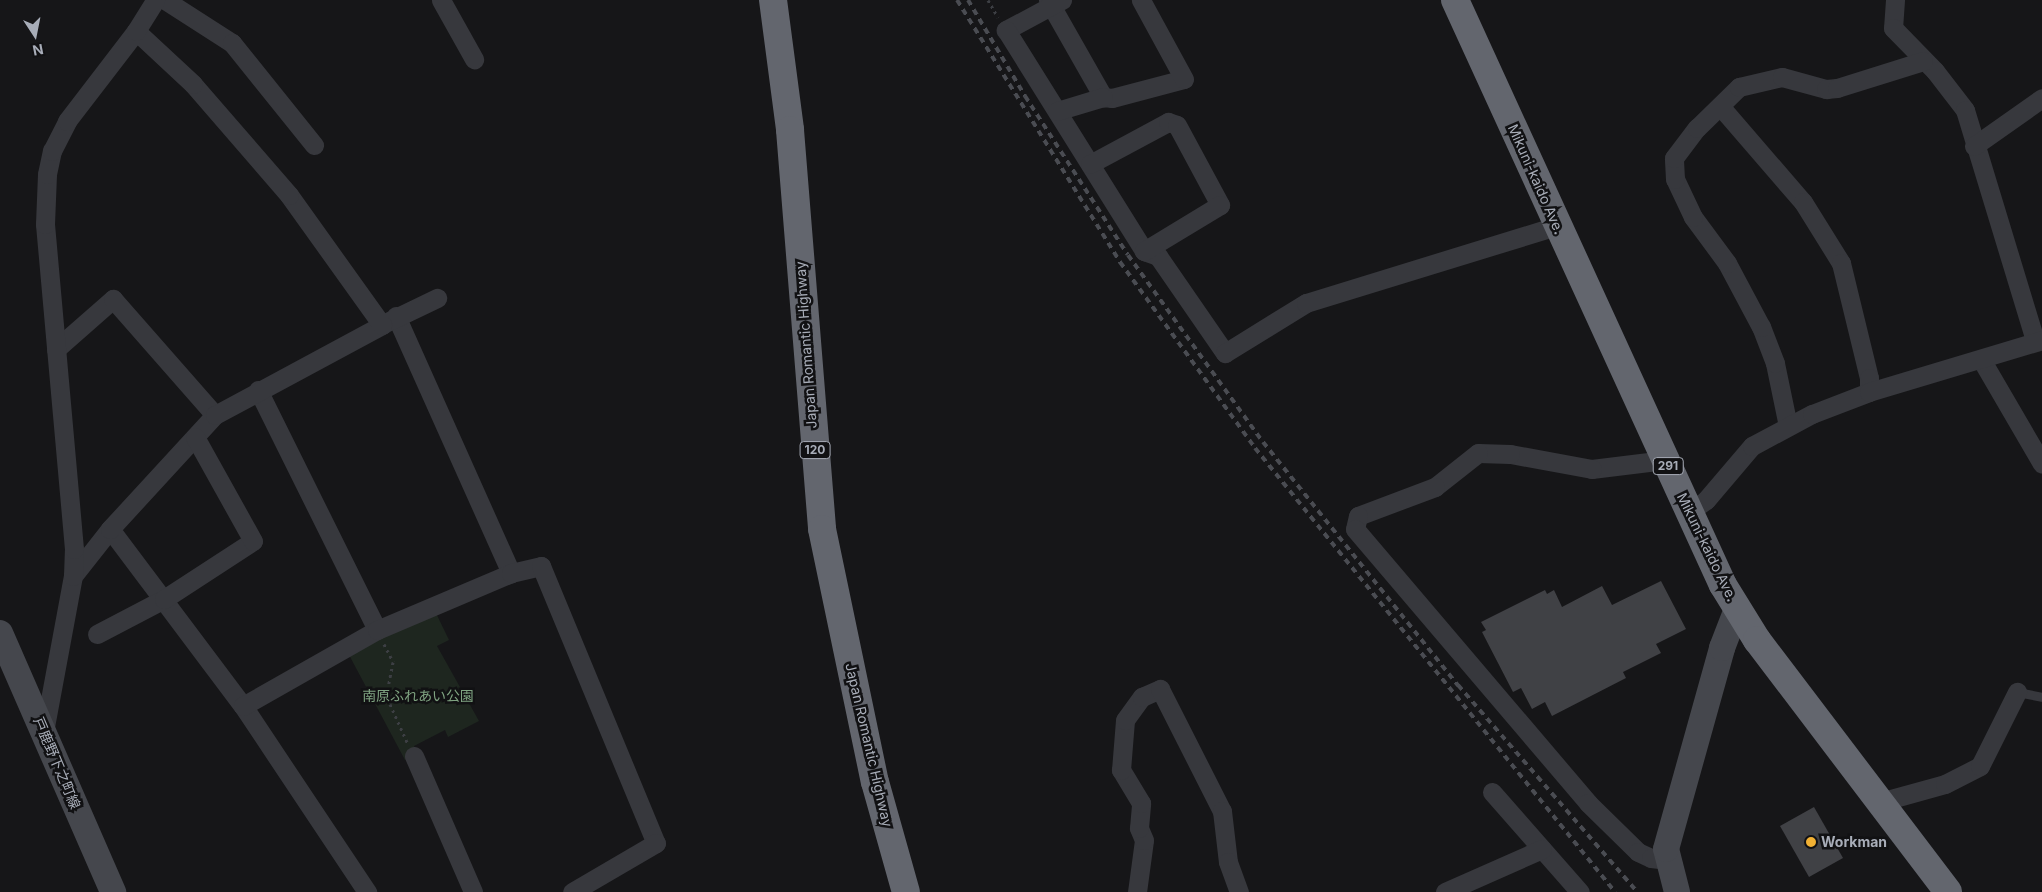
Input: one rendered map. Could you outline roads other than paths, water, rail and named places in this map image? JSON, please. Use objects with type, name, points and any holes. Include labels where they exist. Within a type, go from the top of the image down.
[{"type":"highway","name":"Japan Romantic Highway","points":[[773,0],[790,130],[822,529],[875,782],[906,892]]},
{"type":"highway","name":"Mikuni-kaido Ave.","points":[[1455,0],[1689,512],[1737,609],[1948,892]]},
{"type":"street","points":[[44,732],[73,576],[74,549],[43,201],[50,158],[66,121],[136,31],[155,0]]},
{"type":"street","points":[[165,0],[232,43],[314,144]]},
{"type":"street","points":[[441,0],[474,59]]},
{"type":"street","points":[[1057,111],[1103,97],[1112,98],[1184,79],[1141,0]]},
{"type":"street","points":[[1689,512],[1706,500],[1752,446],[1788,426],[1869,392],[2039,340],[1974,146],[1965,110],[1892,28],[1895,0]]},
{"type":"street","points":[[1103,97],[1054,2],[1006,30],[1144,252],[1158,256],[1225,353],[1306,304],[1558,226]]},
{"type":"street","points":[[136,31],[193,84],[289,195],[389,321],[511,573]]},
{"type":"street","points":[[1788,426],[1775,364],[1761,327],[1737,279],[1693,217],[1674,171],[1674,158],[1680,147],[1739,87],[1782,77],[1826,89],[1837,88],[1923,61]]},
{"type":"street","points":[[1974,146],[2042,98]]},
{"type":"street","points":[[1720,106],[1803,202],[1840,263],[1869,378],[1869,392]]},
{"type":"street","points":[[1090,164],[1168,122],[1177,125],[1220,205],[1144,252]]},
{"type":"street","points":[[73,576],[110,529],[215,416],[258,390],[437,298]]},
{"type":"street","points":[[56,349],[113,299],[215,416]]},
{"type":"street","points":[[1981,359],[2042,464]]},
{"type":"street","points":[[258,390],[377,630]]},
{"type":"street","points":[[97,634],[164,599],[252,541],[195,437]]},
{"type":"street","points":[[1665,460],[1592,469],[1510,454],[1478,454],[1435,487],[1358,516],[1356,529],[1588,803],[1638,852],[1651,858],[1668,860]]},
{"type":"street","points":[[110,529],[243,706],[367,892]]},
{"type":"street","points":[[243,706],[377,630],[511,573],[541,566],[656,843],[572,892]]},
{"type":"street","points":[[1677,892],[1666,849],[1722,648],[1737,609]]},
{"type":"street","name":"戸鹿野下之町線","points":[[0,633],[113,892]]},
{"type":"street","points":[[1137,892],[1144,840],[1139,828],[1140,802],[1121,770],[1126,720],[1142,697],[1160,689],[1222,811],[1230,868],[1239,892]]},
{"type":"street","points":[[1880,802],[1945,784],[1980,766],[2017,692]]},
{"type":"street","points":[[414,756],[473,892]]},
{"type":"street","points":[[1492,792],[1580,892]]},
{"type":"street","points":[[1445,892],[1542,849]]},
{"type":"lane","points":[[2017,692],[2042,697]]},
{"type":"railway","points":[[957,0],[1120,262],[1255,448],[1615,892]]},
{"type":"railway","points":[[968,0],[1025,96],[1128,255],[1263,442],[1458,685],[1637,892]]},
{"type":"place","name":"Workman","points":[[1811,842]]},
{"type":"park label","name":"南原ふれあい公園","points":[[418,696]]}]
